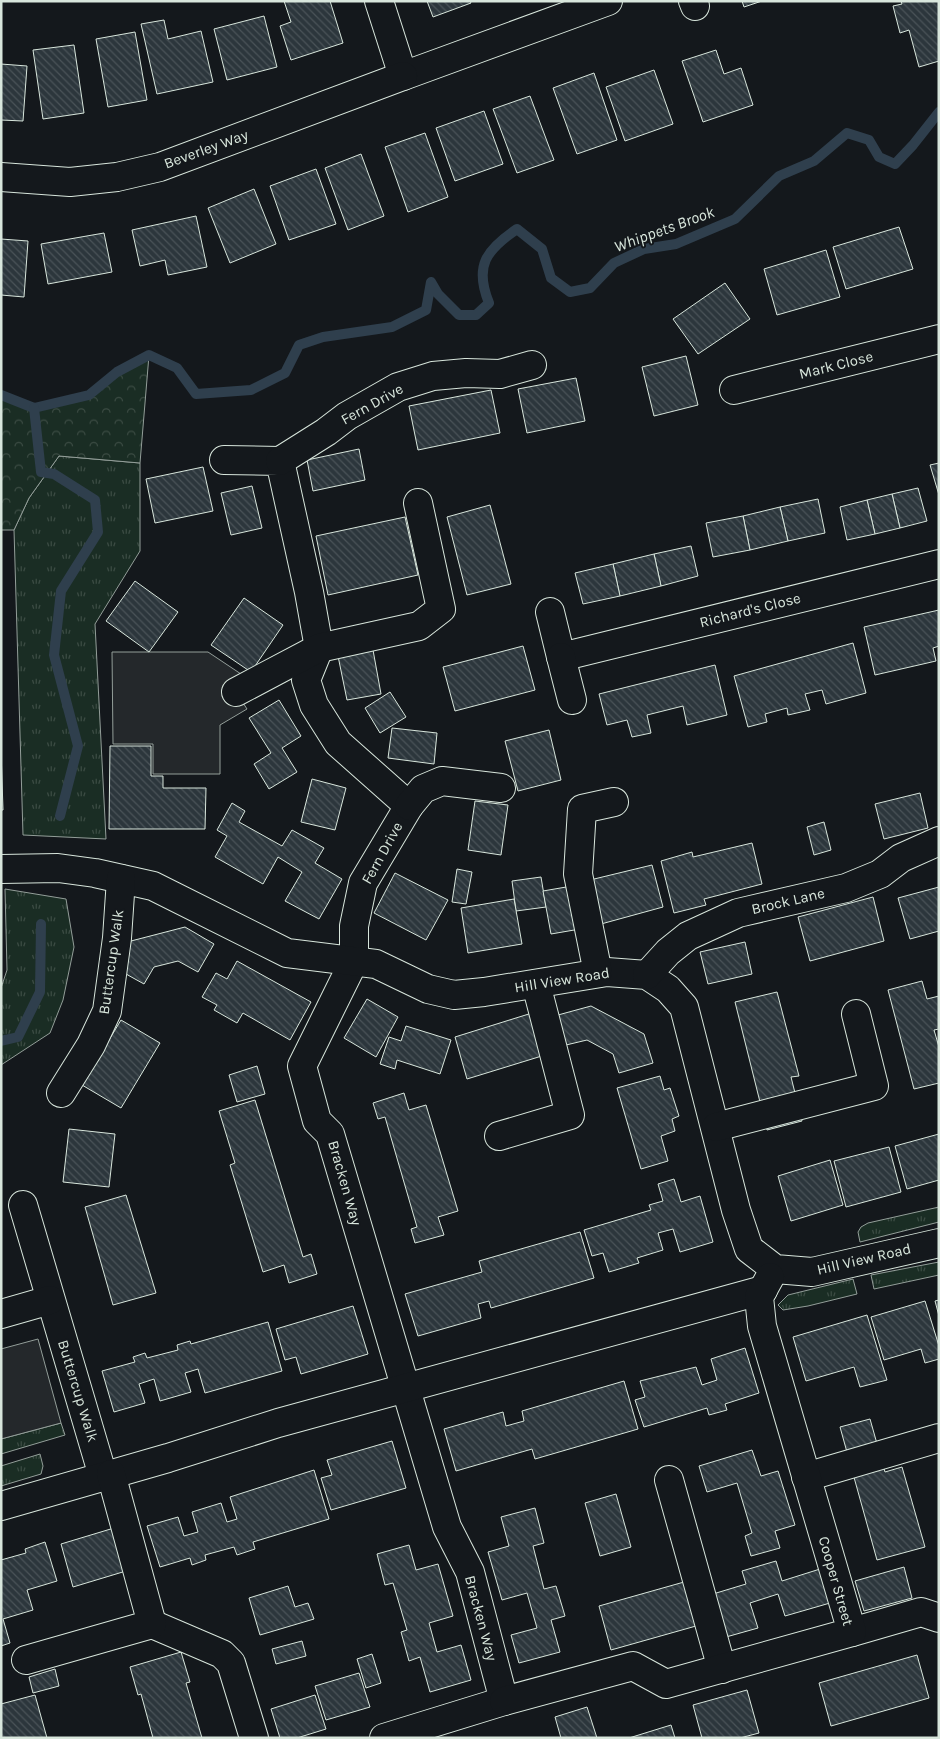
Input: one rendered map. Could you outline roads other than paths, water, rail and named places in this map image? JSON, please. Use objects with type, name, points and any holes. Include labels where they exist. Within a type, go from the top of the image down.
[{"type":"street","points":[[379,1],[403,76]]},
{"type":"street","name":"Beverley Way","points":[[1,177],[70,182],[117,177],[160,166],[608,1]]},
{"type":"street","name":"Mark Close","points":[[734,390],[939,339]]},
{"type":"street","name":"Fern Drive","points":[[280,461],[326,432],[347,416],[398,387],[433,376],[466,373],[500,374],[532,365]]},
{"type":"street","points":[[224,460],[280,461],[297,534],[319,648]]},
{"type":"street","points":[[236,692],[319,648],[419,626],[441,609],[418,504]]},
{"type":"street","name":"Richard's Close","points":[[561,656],[939,564]]},
{"type":"street","points":[[550,612],[572,700]]},
{"type":"street","name":"Fern Drive","points":[[319,648],[306,680],[314,705],[338,743],[409,806]]},
{"type":"street","name":"Fern Drive","points":[[354,961],[354,926],[364,883],[409,806],[423,789],[442,781],[501,788]]},
{"type":"street","points":[[598,973],[578,874],[582,809],[614,802]]},
{"type":"street","name":"Brock Lane","points":[[648,975],[668,952],[688,936],[738,913],[846,888],[880,874],[901,858],[939,841]]},
{"type":"street","name":"Hill View Road","points":[[1,869],[58,868],[95,873],[154,886],[287,953],[376,964],[428,988],[454,994],[484,992],[607,972],[648,975],[668,988],[684,1007],[736,1210],[749,1249],[769,1279],[812,1272],[939,1243]]},
{"type":"street","name":"Buttercup Walk","points":[[61,1093],[91,1045],[106,1011],[117,938],[121,879]]},
{"type":"street","name":"Bracken Way","points":[[354,961],[302,1066],[317,1121],[330,1134],[446,1527],[470,1572],[504,1701]]},
{"type":"street","points":[[499,1136],[570,1115],[536,984]]},
{"type":"street","points":[[716,1127],[874,1086],[856,1014]]},
{"type":"street","name":"Buttercup Walk","points":[[23,1205],[50,1300],[138,1565],[152,1624]]},
{"type":"street","points":[[1,1506],[168,1458],[278,1423],[699,1307],[769,1279]]},
{"type":"street","name":"Cooper Street","points":[[504,1701],[633,1666],[666,1684],[852,1632],[762,1326],[758,1297],[769,1279]]},
{"type":"street","points":[[1,1314],[50,1300]]},
{"type":"street","points":[[806,1477],[939,1438]]},
{"type":"street","points":[[669,1480],[722,1669]]},
{"type":"street","points":[[852,1632],[921,1612],[939,1618]]},
{"type":"street","points":[[26,1660],[152,1624],[222,1654],[231,1663],[254,1738]]},
{"type":"street","points":[[384,1738],[504,1701]]},
{"type":"waterway","name":"Whippets Brook","points":[[1,395],[34,408],[89,395],[117,372],[149,355],[177,368],[196,394],[251,390],[285,373],[299,345],[323,337],[392,327],[426,310],[431,282],[438,294],[459,315],[476,315],[489,303],[483,279],[483,269],[486,260],[497,244],[517,229],[542,249],[551,278],[570,292],[590,288],[614,263],[644,249],[676,244],[735,219],[779,176],[814,161],[847,133],[869,140],[879,157],[895,164],[939,112]]},
{"type":"waterway","points":[[34,408],[41,472],[54,474],[95,500],[98,532],[61,591],[54,655],[78,746],[60,816]]},
{"type":"waterway","points":[[1,1041],[18,1037],[40,992],[41,924]]}]
